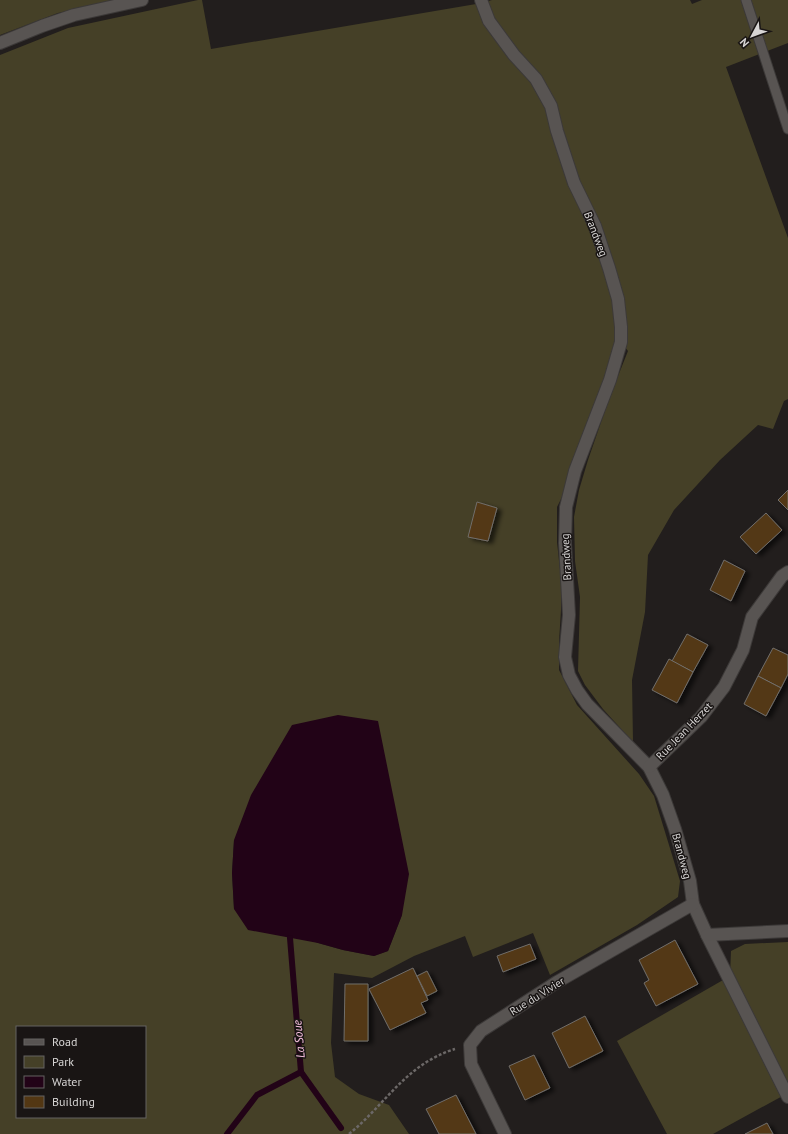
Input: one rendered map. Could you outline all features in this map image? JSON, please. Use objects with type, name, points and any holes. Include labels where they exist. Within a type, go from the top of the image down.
[{"type":"street","points":[[0,43],[74,15],[142,0]]},
{"type":"street","name":"Brandweg","points":[[481,0],[489,21],[514,55],[536,79],[551,106],[557,131],[574,183],[595,226],[609,268],[618,299],[622,327],[621,342],[610,380],[575,471],[566,507],[564,543],[569,615],[566,657],[569,675],[580,695],[621,740],[649,767],[663,795],[675,829],[690,881],[693,904],[788,1097]]},
{"type":"street","name":"Rue Jean Herzet","points":[[649,767],[701,717],[724,687],[743,650],[752,617],[782,576],[788,572]]},
{"type":"street","name":"Rue du Vivier","points":[[470,1045],[482,1031],[557,982],[693,904]]},
{"type":"street","points":[[707,935],[788,931]]},
{"type":"street","points":[[470,1045],[471,1064],[505,1134]]},
{"type":"lane","points":[[746,0],[788,129]]},
{"type":"path","points":[[349,1134],[381,1104],[403,1079],[427,1061],[450,1051],[470,1045]]},
{"type":"green space","points":[[0,0],[119,0],[58,13],[0,35]]},
{"type":"green space","points":[[198,0],[202,0],[211,49],[482,3],[492,0],[690,0],[692,4],[702,0],[788,0],[788,43],[726,67],[788,238],[788,399],[784,401],[773,429],[758,425],[720,460],[674,510],[648,555],[645,612],[632,680],[633,742],[603,709],[585,685],[578,671],[580,597],[575,561],[574,517],[579,490],[588,460],[610,396],[628,351],[621,342],[575,471],[557,507],[557,542],[561,579],[559,670],[577,705],[639,774],[654,796],[680,881],[678,897],[637,925],[550,975],[533,933],[473,957],[465,936],[414,956],[372,978],[334,973],[331,1043],[335,1077],[359,1094],[389,1105],[409,1134],[0,1134],[0,55],[68,28]],"holes":[[[234,840],[402,915],[388,951],[374,956],[318,943],[234,909],[232,873]]]},
{"type":"green space","points":[[788,942],[788,1093],[713,1134],[667,1134],[617,1041],[730,976],[731,951],[745,944]]},
{"type":"water","points":[[338,715],[378,721],[409,874],[402,915],[388,951],[374,956],[318,943],[248,930],[234,909],[232,873],[234,840],[251,795],[292,725]]},
{"type":"building","points":[[788,490],[788,510],[778,500]]},
{"type":"building","points":[[477,502],[497,508],[488,541],[468,537]]},
{"type":"building","points":[[766,513],[782,530],[756,554],[740,537]]},
{"type":"building","points":[[724,560],[745,571],[731,601],[710,590]]},
{"type":"building","points":[[687,634],[708,645],[693,672],[672,661]]},
{"type":"building","points":[[773,648],[788,655],[788,674],[781,688],[758,676]]},
{"type":"building","points":[[669,659],[693,672],[677,703],[652,690]]},
{"type":"building","points":[[758,676],[781,688],[766,716],[744,704]]},
{"type":"building","points":[[675,940],[698,984],[656,1006],[644,983],[649,980],[639,960]]},
{"type":"building","points":[[530,944],[536,959],[503,972],[497,956]]},
{"type":"building","points":[[413,968],[428,1000],[421,1003],[426,1013],[390,1030],[369,989]]},
{"type":"building","points":[[427,971],[437,991],[427,996],[417,976]]},
{"type":"building","points":[[345,984],[368,984],[368,1041],[344,1041]]},
{"type":"building","points":[[585,1016],[603,1051],[569,1068],[552,1033]]},
{"type":"building","points":[[534,1055],[550,1088],[525,1100],[509,1066]]},
{"type":"building","points":[[456,1095],[476,1134],[439,1134],[426,1109]]},
{"type":"building","points":[[767,1123],[773,1134],[745,1134]]},
{"type":"waterway","name":"La Soue","points":[[290,938],[301,1072],[341,1128]]},
{"type":"waterway","points":[[227,1134],[257,1095],[301,1072]]}]
